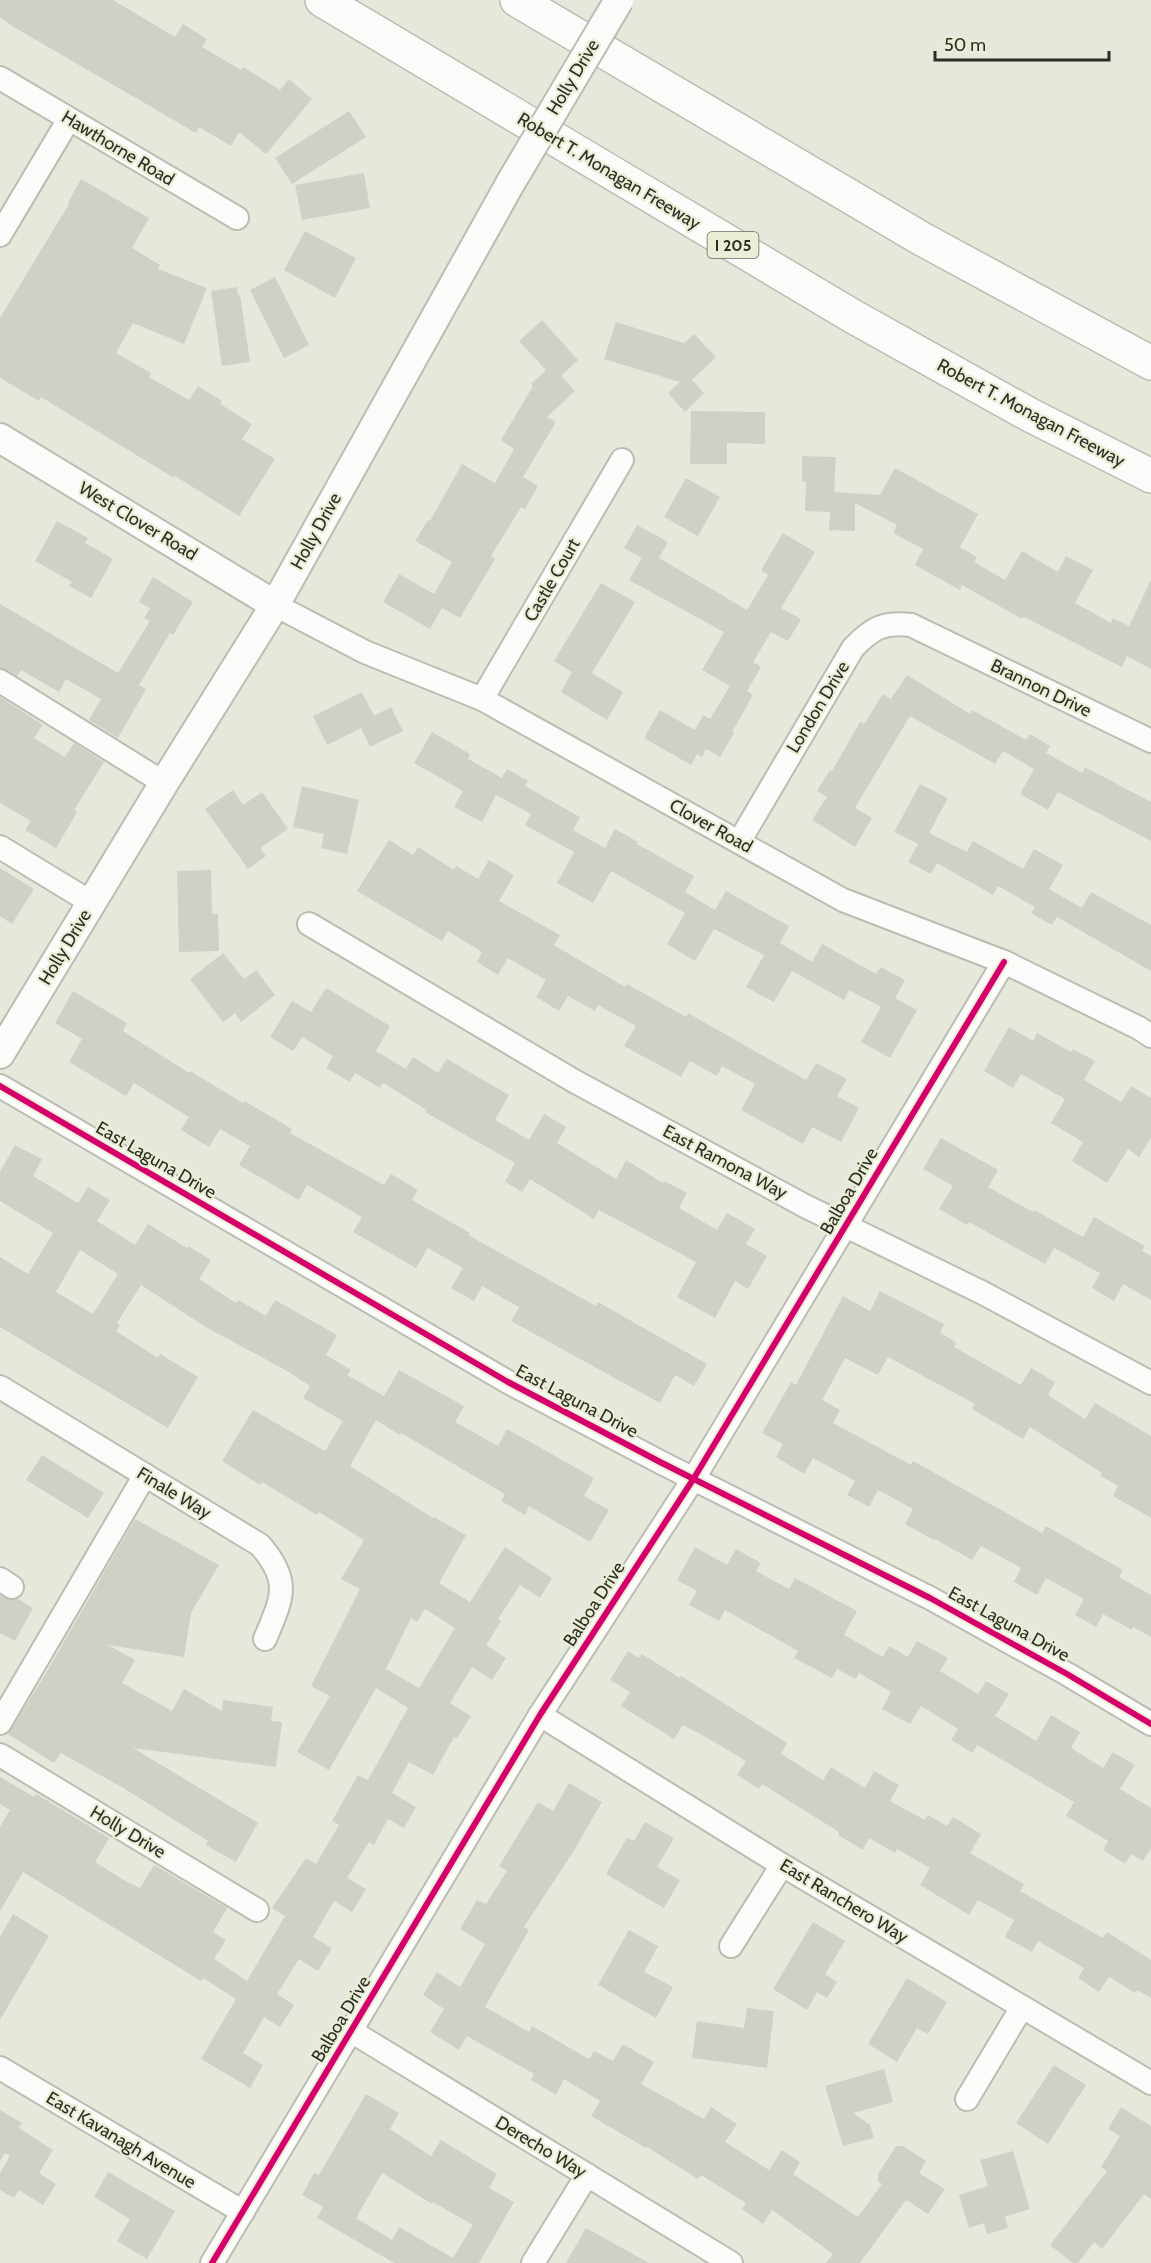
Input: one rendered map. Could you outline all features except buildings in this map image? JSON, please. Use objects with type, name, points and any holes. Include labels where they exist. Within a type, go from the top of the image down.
[{"type":"highway","name":"Robert T. Monagan Freeway","points":[[322,0],[854,317],[1030,415],[1151,476]]},
{"type":"highway","points":[[517,0],[902,228],[1010,289],[1151,363]]},
{"type":"street","name":"Holly Drive","points":[[0,1054],[275,605],[511,182],[619,0]]},
{"type":"street","name":"Hawthorne Road","points":[[0,78],[237,218]]},
{"type":"street","points":[[0,235],[69,119]]},
{"type":"street","name":"West Clover Road","points":[[0,438],[275,605]]},
{"type":"street","name":"Castle Court","points":[[482,699],[622,460]]},
{"type":"street","name":"Clover Road","points":[[275,605],[365,652],[482,699],[843,900],[1004,962],[1151,1036]]},
{"type":"street","name":"London Drive","points":[[739,842],[853,648],[869,631],[892,623],[911,625],[930,634]]},
{"type":"street","name":"Brannon Drive","points":[[930,634],[1151,741]]},
{"type":"street","points":[[0,681],[164,783]]},
{"type":"street","points":[[0,847],[92,903]]},
{"type":"street","name":"East Ramona Way","points":[[309,924],[574,1081],[846,1226],[981,1292],[1151,1383]]},
{"type":"street","name":"Balboa Drive","points":[[212,2263],[540,1715],[694,1478],[1004,962]]},
{"type":"street","name":"East Laguna Drive","points":[[0,1086],[508,1382],[930,1598],[1067,1674],[1151,1724]]},
{"type":"street","name":"Finale Way","points":[[0,1387],[260,1545],[275,1563],[282,1587],[276,1613],[265,1638]]},
{"type":"street","points":[[0,1723],[145,1475]]},
{"type":"street","name":"East Ranchero Way","points":[[540,1715],[782,1865],[1151,2083]]},
{"type":"street","name":"Holly Drive","points":[[0,1755],[256,1910]]},
{"type":"street","points":[[731,1946],[782,1865]]},
{"type":"street","points":[[967,2099],[1022,2007]]},
{"type":"street","name":"Derecho Way","points":[[351,2031],[731,2263]]},
{"type":"street","name":"East Kavanagh Avenue","points":[[0,2068],[243,2212]]},
{"type":"street","points":[[533,2263],[587,2175]]},
{"type":"cycle path","points":[[212,2263],[540,1715],[694,1478],[1004,962]]},
{"type":"cycle path","points":[[0,1086],[508,1382],[662,1463],[930,1598],[1067,1674],[1151,1724]]}]
